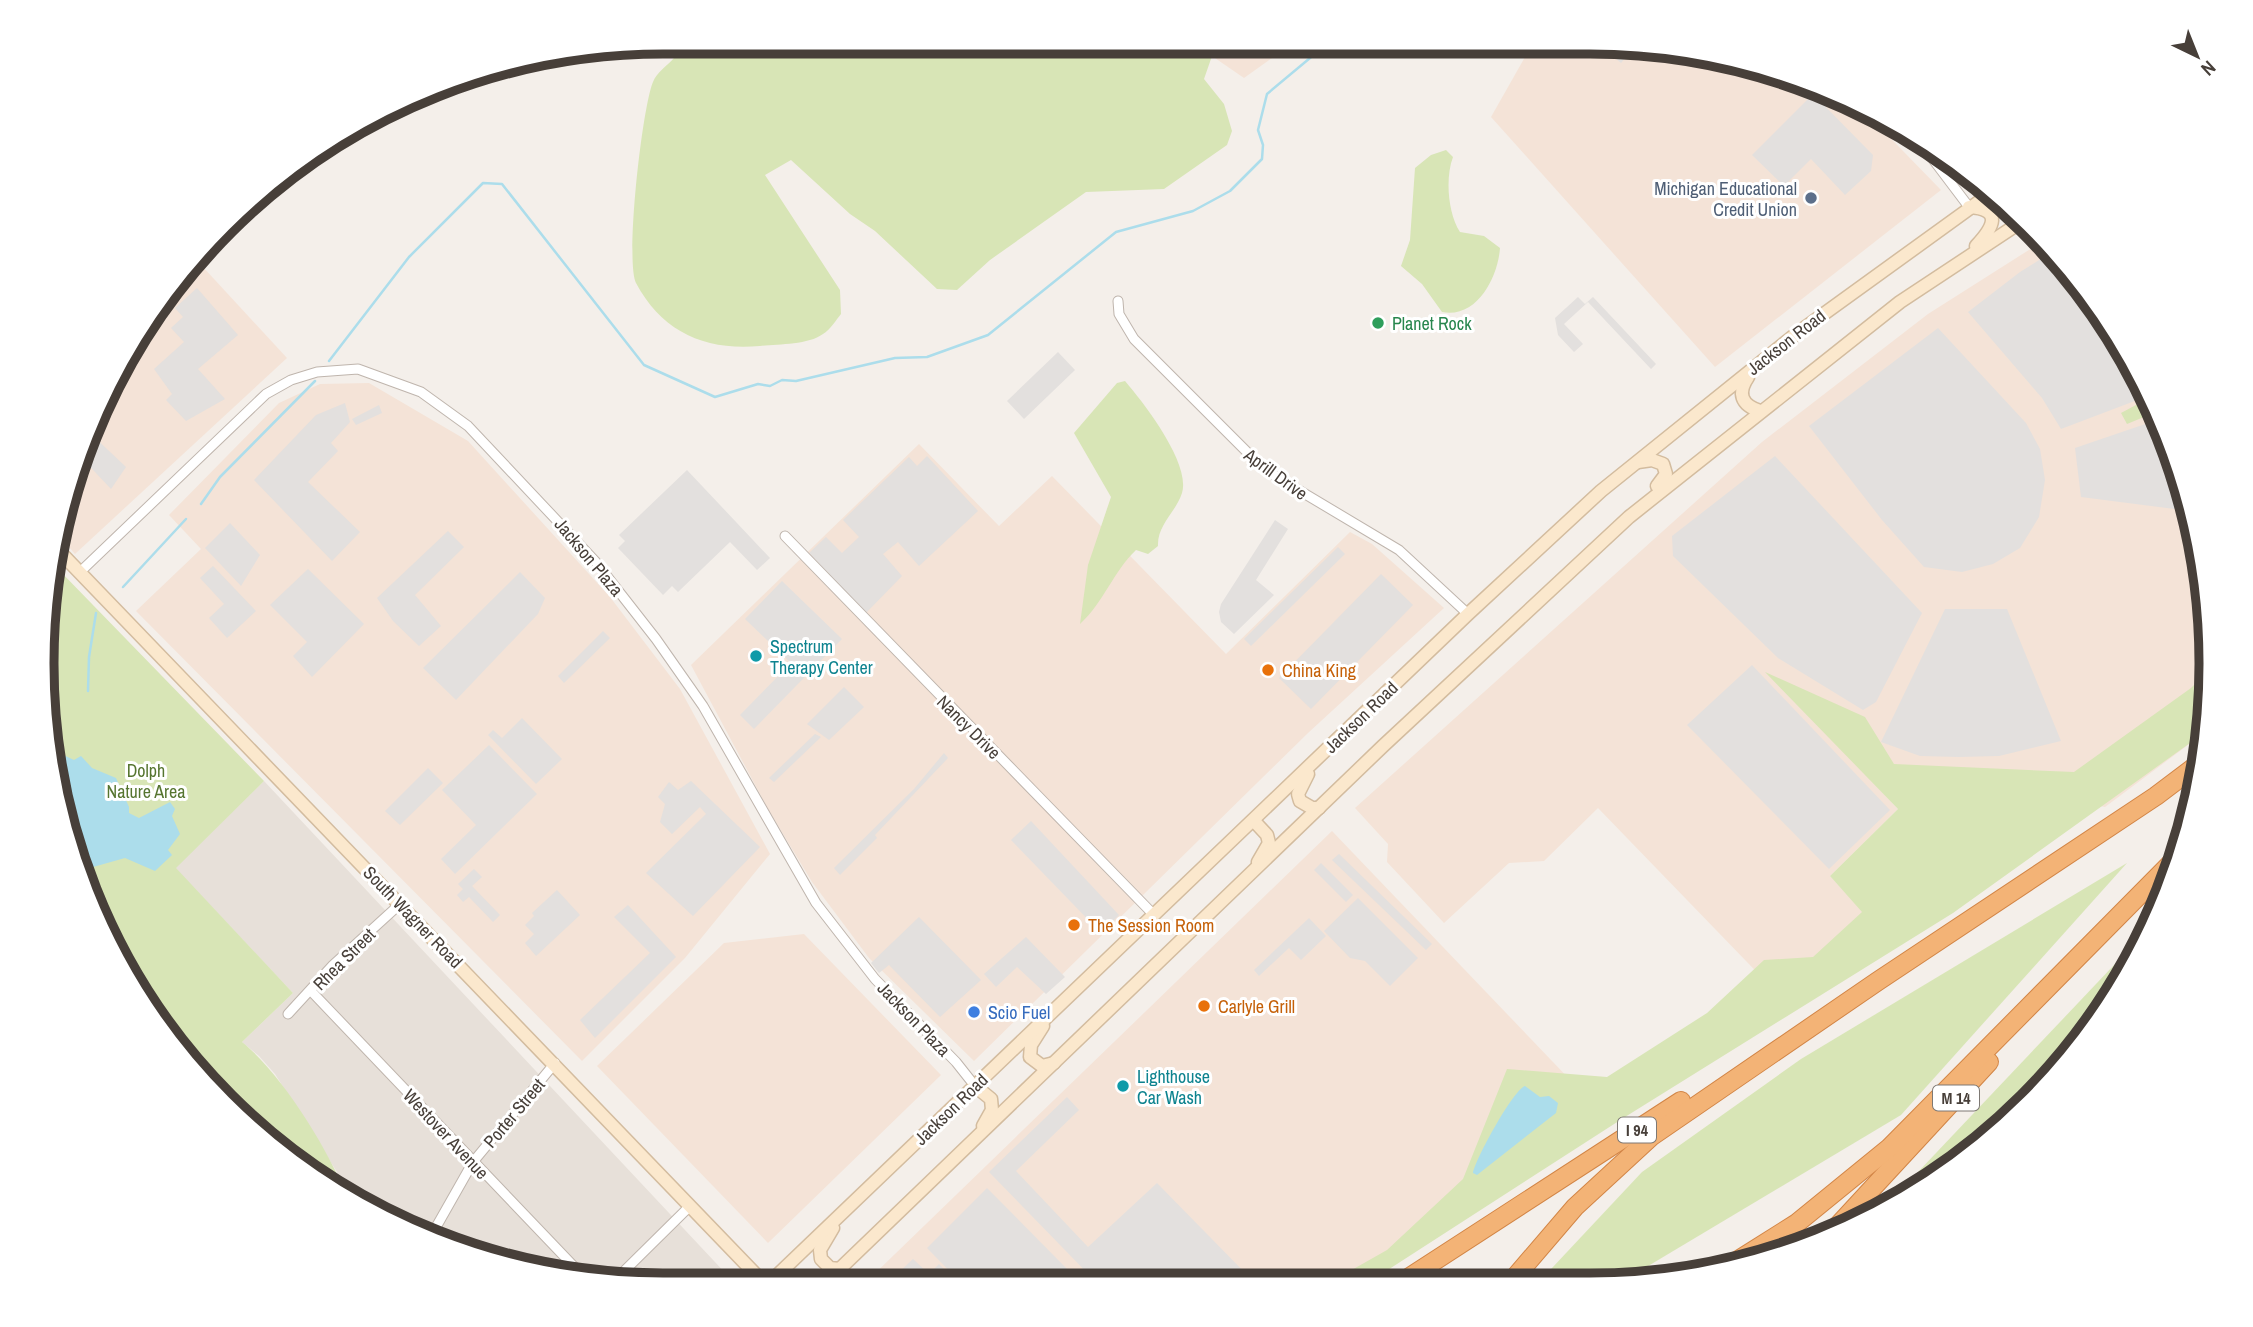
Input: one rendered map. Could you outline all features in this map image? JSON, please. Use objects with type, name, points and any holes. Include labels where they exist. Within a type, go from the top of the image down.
[{"type":"highway","name":"I 94","points":[[1415,1273],[1806,1019],[1878,981],[2156,796],[2189,770]]},
{"type":"highway","points":[[1755,1249],[1797,1223],[1889,1148],[2161,874]]},
{"type":"highway","points":[[1518,1273],[1575,1207],[1652,1136],[1878,981]]},
{"type":"highway","name":"M 14","points":[[1847,1215],[1990,1061],[2048,989]]},
{"type":"main road","name":"Jackson Road","points":[[778,1273],[1468,614],[1636,462],[1754,368],[1983,198]]},
{"type":"main road","points":[[1962,261],[1992,229],[1993,222],[1989,213],[1981,208],[1969,207]]},
{"type":"main road","name":"Jackson Road","points":[[836,1273],[1319,808],[1629,517],[1900,302],[2014,227]]},
{"type":"main road","points":[[1754,368],[1740,394],[1749,408],[1760,411]]},
{"type":"main road","points":[[1629,517],[1666,474],[1659,461],[1636,462]]},
{"type":"main road","name":"South Wagner Road","points":[[64,556],[755,1273]]},
{"type":"main road","points":[[1319,808],[1306,806],[1298,794],[1320,757]]},
{"type":"main road","points":[[1248,877],[1269,843],[1267,835],[1254,821]]},
{"type":"main road","points":[[1054,1063],[1042,1066],[1036,1064],[1029,1052],[1055,1009]]},
{"type":"main road","points":[[968,1146],[992,1110],[987,1093],[975,1086]]},
{"type":"main road","points":[[840,1269],[824,1263],[820,1250],[853,1203]]},
{"type":"street","points":[[1937,163],[1969,207]]},
{"type":"street","name":"Aprill Drive","points":[[1118,301],[1119,314],[1134,339],[1265,470],[1399,550],[1468,614]]},
{"type":"street","name":"Jackson Plaza","points":[[80,572],[266,394],[291,380],[317,372],[358,369],[421,392],[468,426],[595,561],[696,695],[801,878],[844,943],[975,1086]]},
{"type":"street","name":"Nancy Drive","points":[[785,537],[1154,915]]},
{"type":"street","name":"Rhea Street","points":[[288,1014],[312,991],[333,965],[400,904]]},
{"type":"street","name":"Westover Avenue","points":[[312,991],[573,1266]]},
{"type":"street","name":"Porter Street","points":[[436,1228],[473,1162],[555,1063]]},
{"type":"street","points":[[624,1271],[690,1206]]},
{"type":"shaded area","points":[[1211,54],[1278,54],[1244,78]]},
{"type":"shaded area","points":[[1527,54],[1590,54],[1669,59],[1747,75],[1823,101],[1859,117],[1882,130],[1941,190],[1715,367],[1491,117]]},
{"type":"shaded area","points":[[1612,55],[1625,56],[1621,63]]},
{"type":"shaded area","points":[[1811,96],[1818,99],[1873,155],[1871,171],[1845,195],[1811,159],[1784,186],[1752,155]]},
{"type":"shaded area","points":[[2034,247],[2096,325],[2136,394],[2152,430],[2178,506],[2194,584],[2197,624],[2199,664],[2194,740],[2105,807],[1847,755],[1898,809],[1830,876],[1863,912],[1776,992],[1598,808],[1544,861],[1509,863],[1444,923],[1387,862],[1388,844],[1355,808],[1762,442],[1928,314]]},
{"type":"shaded area","points":[[2043,257],[2048,262],[2096,325],[2138,400],[2061,429],[2042,398],[1968,312]]},
{"type":"shaded area","points":[[203,267],[287,358],[75,554],[66,544],[75,506],[101,430],[136,359],[157,325]]},
{"type":"shaded area","points":[[197,288],[238,335],[198,369],[225,399],[186,421],[166,400],[172,394],[154,369],[184,342],[171,328],[183,317],[175,308]]},
{"type":"shaded area","points":[[1578,297],[1585,304],[1593,297],[1656,364],[1651,369],[1588,302],[1564,324],[1583,344],[1574,352],[1558,335],[1555,318]]},
{"type":"shaded area","points":[[1938,328],[2026,423],[2040,449],[2045,480],[2039,517],[2020,548],[1993,564],[1962,572],[1924,567],[1882,520],[1809,426]]},
{"type":"shaded area","points":[[1058,352],[1075,370],[1024,419],[1007,401]]},
{"type":"shaded area","points":[[369,383],[468,441],[610,597],[680,689],[770,854],[685,958],[582,1061],[136,611],[201,549],[169,515],[279,403],[320,384]]},
{"type":"shaded area","points":[[345,403],[350,422],[331,443],[338,451],[308,482],[360,532],[332,561],[254,480],[316,415]]},
{"type":"shaded area","points":[[379,405],[382,413],[356,425],[352,419]]},
{"type":"shaded area","points":[[2149,423],[2179,510],[2081,497],[2075,448]]},
{"type":"shaded area","points":[[97,440],[126,467],[111,489],[88,465]]},
{"type":"shaded area","points":[[919,444],[999,526],[1052,476],[1226,654],[1350,532],[1372,544],[1444,608],[1308,733],[974,1061],[869,958],[812,882],[768,809],[691,665]]},
{"type":"shaded area","points":[[927,456],[978,511],[919,566],[898,542],[883,554],[902,576],[865,614],[809,553],[826,537],[842,553],[859,537],[843,520],[909,457],[917,466]]},
{"type":"shaded area","points":[[1775,456],[1922,613],[1876,702],[1863,710],[1778,658],[1673,556],[1672,536]]},
{"type":"shaded area","points":[[687,470],[770,558],[757,570],[730,542],[678,592],[672,586],[663,595],[618,548],[625,541],[619,535]]},
{"type":"shaded area","points":[[1275,520],[1288,529],[1256,580],[1274,595],[1234,634],[1221,622],[1221,604]]},
{"type":"shaded area","points":[[230,523],[260,555],[241,586],[205,548]]},
{"type":"shaded area","points":[[448,531],[464,547],[415,595],[441,626],[419,646],[393,621],[377,598]]},
{"type":"shaded area","points":[[1338,547],[1345,554],[1251,646],[1244,639]]},
{"type":"shaded area","points":[[213,566],[256,611],[227,638],[209,618],[224,604],[200,578]]},
{"type":"shaded area","points":[[308,569],[364,624],[312,677],[293,656],[307,642],[270,605]]},
{"type":"shaded area","points":[[520,572],[545,598],[538,614],[456,700],[423,668]]},
{"type":"shaded area","points":[[1381,574],[1413,605],[1311,709],[1279,678]]},
{"type":"shaded area","points":[[782,581],[842,639],[754,729],[740,715],[791,663],[745,619]]},
{"type":"shaded area","points":[[1945,609],[2007,609],[2061,741],[1999,756],[1959,757],[1920,756],[1881,742]]},
{"type":"shaded area","points":[[603,631],[610,638],[564,683],[558,676]]},
{"type":"shaded area","points":[[1752,665],[1890,810],[1829,869],[1687,725]]},
{"type":"shaded area","points":[[844,687],[864,707],[829,740],[807,724]]},
{"type":"shaded area","points":[[522,718],[562,759],[536,784],[488,735],[493,730],[502,738]]},
{"type":"shaded area","points":[[815,734],[821,737],[774,782],[769,778]]},
{"type":"shaded area","points":[[489,745],[537,794],[455,874],[441,859],[476,825],[442,790]]},
{"type":"shaded area","points":[[944,753],[948,758],[840,875],[834,868],[914,789]]},
{"type":"shaded area","points":[[428,768],[443,783],[400,825],[385,811]]},
{"type":"shaded area","points":[[264,781],[725,1273],[664,1273],[584,1268],[506,1252],[430,1226],[394,1210],[340,1179],[275,1074],[242,1042],[293,993],[175,868]]},
{"type":"shaded area","points":[[691,781],[760,847],[693,916],[646,873],[706,814],[700,807],[672,834],[660,822],[665,804],[658,797],[669,782],[678,790]]},
{"type":"shaded area","points":[[1031,821],[1119,915],[1101,933],[1011,840]]},
{"type":"shaded area","points":[[1332,831],[1597,1108],[1354,1273],[875,1273]]},
{"type":"shaded area","points":[[1339,854],[1432,944],[1426,950],[1332,860]]},
{"type":"shaded area","points":[[1321,863],[1353,895],[1346,902],[1314,870]]},
{"type":"shaded area","points":[[474,869],[482,877],[472,886],[500,915],[493,922],[469,897],[463,902],[457,895],[463,889],[458,884]]},
{"type":"shaded area","points":[[557,890],[580,915],[536,956],[525,943],[534,934],[525,925],[534,916],[532,913]]},
{"type":"shaded area","points":[[1358,898],[1418,958],[1390,986],[1365,961],[1350,958],[1324,931]]},
{"type":"shaded area","points":[[628,905],[676,957],[595,1038],[580,1020],[650,953],[614,917]]},
{"type":"shaded area","points":[[919,917],[981,980],[940,1017],[889,965],[879,973],[871,963]]},
{"type":"shaded area","points":[[1309,918],[1326,936],[1301,960],[1289,948],[1259,976],[1254,970]]},
{"type":"shaded area","points":[[804,934],[941,1075],[768,1243],[597,1066],[724,943]]},
{"type":"shaded area","points":[[1026,937],[1065,977],[1046,994],[1017,967],[996,987],[984,974]]},
{"type":"shaded area","points":[[1067,1097],[1079,1110],[1016,1171],[1088,1247],[1157,1183],[1245,1273],[1087,1273],[989,1172]]},
{"type":"shaded area","points":[[987,1188],[1071,1273],[951,1273],[927,1248]]},
{"type":"shaded area","points":[[913,1259],[928,1273],[898,1273]]},
{"type":"shaded area","points":[[939,1264],[946,1271],[944,1273],[930,1273]]},
{"type":"green space","points":[[673,54],[1211,54],[1204,79],[1224,104],[1232,131],[1227,145],[1164,189],[1086,192],[990,260],[957,290],[937,289],[875,231],[850,214],[791,160],[765,175],[840,290],[841,314],[826,332],[817,338],[760,346],[721,345],[687,335],[672,326],[647,300],[636,283],[633,269],[636,184],[644,121],[655,79],[674,58]]},
{"type":"green space","points":[[1446,150],[1453,157],[1449,175],[1449,196],[1460,232],[1484,236],[1500,248],[1495,271],[1483,294],[1466,309],[1454,312],[1442,312],[1422,284],[1401,266],[1410,240],[1415,168],[1431,155]]},
{"type":"green space","points":[[1125,381],[1154,418],[1173,451],[1180,466],[1182,493],[1160,532],[1158,546],[1148,554],[1136,550],[1080,624],[1088,565],[1111,497],[1074,433],[1117,383]]},
{"type":"green space","points":[[2140,403],[2146,416],[2127,424],[2121,413]]},
{"type":"green space","name":"Dolph Nature Area","points":[[61,572],[264,781],[176,868],[293,993],[242,1042],[287,1091],[315,1133],[340,1179],[262,1122],[205,1065],[157,1002],[117,933],[101,897],[75,821],[59,743],[54,664]]},
{"type":"green space","points":[[1765,672],[1865,717],[1894,764],[2074,772],[2198,681],[2194,740],[1953,913],[1625,1117],[1383,1273],[1346,1273],[1387,1250],[1463,1179],[1507,1069],[1607,1077],[1707,1013],[1764,960],[1813,957],[1862,912],[1830,876],[1898,809]]},
{"type":"green space","points":[[2127,863],[1901,1115],[1641,1270],[1547,1273],[1642,1172],[1801,1059]]},
{"type":"green space","points":[[2125,954],[2096,1002],[2048,1065],[1991,1122],[1908,1182]]},
{"type":"water","points":[[61,754],[74,760],[81,756],[92,768],[116,778],[129,813],[139,818],[170,802],[175,809],[172,816],[180,834],[168,850],[172,855],[155,871],[125,858],[90,868],[75,821]]},
{"type":"water","points":[[1525,1086],[1540,1097],[1549,1096],[1558,1103],[1556,1113],[1477,1175],[1473,1173],[1495,1126],[1512,1099]]},
{"type":"waterway","points":[[329,361],[409,257],[483,183],[502,184],[644,365],[715,397],[758,384],[770,386],[782,380],[796,381],[895,358],[927,357],[988,335],[1116,232],[1193,211],[1230,191],[1262,159],[1263,145],[1258,130],[1267,94],[1315,54]]},
{"type":"waterway","points":[[201,504],[220,477],[315,381]]},
{"type":"waterway","points":[[123,587],[186,519]]},
{"type":"waterway","points":[[88,691],[89,657],[96,613]]},
{"type":"place","name":"Michigan Educational Credit Union","points":[[1811,198]]},
{"type":"place","name":"Planet Rock","points":[[1378,323]]},
{"type":"place","name":"Spectrum Therapy Center","points":[[756,656]]},
{"type":"place","name":"China King","points":[[1268,670]]},
{"type":"place","name":"The Session Room","points":[[1074,925]]},
{"type":"place","name":"Carlyle Grill","points":[[1204,1006]]},
{"type":"place","name":"Scio Fuel","points":[[974,1012]]},
{"type":"place","name":"Lighthouse Car Wash","points":[[1123,1086]]}]
